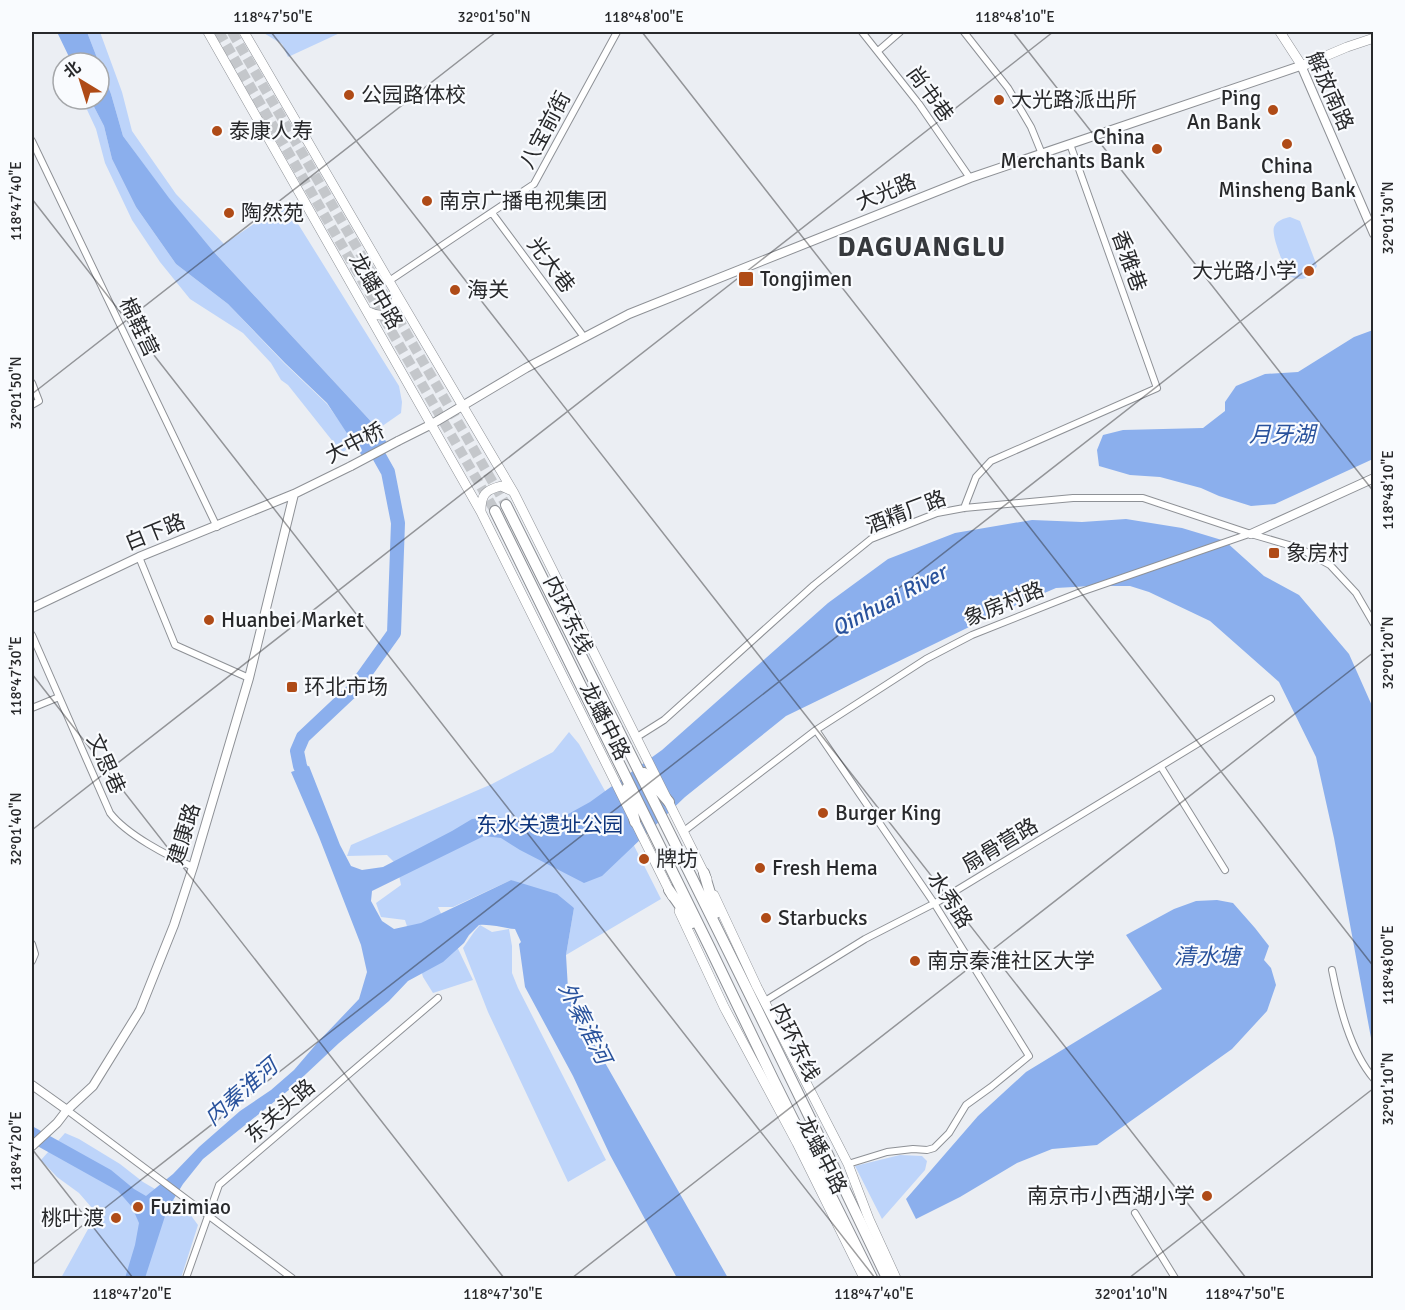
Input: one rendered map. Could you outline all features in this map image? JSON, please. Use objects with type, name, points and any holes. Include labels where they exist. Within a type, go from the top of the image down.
[{"type":"highway","name":"内环东线","points":[[506,505],[723,939],[887,1278]]},
{"type":"highway","name":"内环东线","points":[[495,511],[873,1278]]},
{"type":"highway","points":[[633,759],[669,802]]},
{"type":"highway","points":[[621,768],[635,822]]},
{"type":"highway","points":[[704,873],[723,939]]},
{"type":"highway","points":[[669,890],[710,948]]},
{"type":"main road","name":"龙蟠中路","points":[[208,32],[481,512],[669,890],[724,1007],[797,1143],[864,1278]]},
{"type":"main road","name":"龙蟠中路","points":[[244,32],[514,493],[684,831],[757,987],[848,1164],[868,1220],[897,1278]]},
{"type":"main road","points":[[367,311],[376,316],[387,315],[392,312],[397,295]]},
{"type":"main road","points":[[481,512],[482,497],[494,488],[501,486],[514,493]]},
{"type":"street","name":"八宝前街","points":[[389,281],[534,184],[617,32]]},
{"type":"street","name":"尚书巷","points":[[862,32],[918,104],[970,178]]},
{"type":"street","points":[[878,51],[900,32]]},
{"type":"street","points":[[964,32],[1008,88],[1032,127],[1042,154]]},
{"type":"street","name":"解放南路","points":[[1280,32],[1302,66],[1374,234]]},
{"type":"street","name":"大光路","points":[[432,424],[526,368],[629,314],[970,178],[1302,66],[1374,38]]},
{"type":"street","name":"棉鞋营","points":[[32,141],[217,527]]},
{"type":"street","name":"香雅巷","points":[[964,508],[976,477],[991,461],[1157,388],[1070,144]]},
{"type":"street","name":"光大巷","points":[[492,213],[584,337]]},
{"type":"street","points":[[32,383],[39,401],[32,405]]},
{"type":"street","name":"大中桥","points":[[294,494],[432,424]]},
{"type":"street","name":"象房村路","points":[[684,831],[816,730],[917,665],[972,635],[1078,593],[1251,534],[1374,478]]},
{"type":"street","name":"白下路","points":[[32,608],[140,557],[294,494]]},
{"type":"street","name":"建康路","points":[[32,1146],[93,1086],[140,1010],[174,925],[193,867],[249,678],[294,494]]},
{"type":"street","name":"酒精厂路","points":[[637,737],[664,720],[813,585],[871,539],[937,513],[964,508],[1073,498],[1143,498],[1299,548],[1330,565],[1356,593],[1374,624]]},
{"type":"street","points":[[140,557],[175,645],[249,678]]},
{"type":"street","name":"文思巷","points":[[32,635],[110,813],[124,829],[178,861],[193,867]]},
{"type":"street","points":[[32,708],[59,698]]},
{"type":"street","name":"扇骨营路","points":[[765,1001],[865,939],[934,903],[1271,699]]},
{"type":"street","name":"水秀路","points":[[816,730],[934,903],[1029,1056],[966,1105],[949,1133],[934,1148],[887,1152],[848,1164]]},
{"type":"street","points":[[1161,767],[1225,870]]},
{"type":"street","points":[[32,944],[35,954],[32,962]]},
{"type":"street","points":[[1332,970],[1352,1042],[1367,1071],[1374,1079]]},
{"type":"street","name":"东关头路","points":[[186,1278],[219,1185],[438,998]]},
{"type":"street","points":[[32,1085],[292,1278]]},
{"type":"street","points":[[1135,1214],[1175,1278]]},
{"type":"green space","points":[[87,32],[100,32],[107,51],[94,51]]},
{"type":"green space","points":[[262,32],[342,32],[288,57],[282,44]]},
{"type":"green space","points":[[111,62],[132,131],[176,194],[224,244],[285,203],[399,386],[402,402],[401,413],[378,429],[213,251],[169,199],[123,136],[111,94]]},
{"type":"green space","points":[[88,111],[96,111],[104,126],[112,159],[136,207],[176,264],[228,304],[327,404],[355,443],[342,453],[288,385],[281,380],[271,363],[243,333],[190,299],[160,262],[132,220],[105,163],[96,129]]},
{"type":"green space","points":[[1290,217],[1300,221],[1317,266],[1308,277],[1301,279],[1288,275],[1274,237],[1275,225],[1280,220]]},
{"type":"green space","name":"东水关遗址公园","points":[[569,732],[579,744],[620,818],[661,899],[566,955],[574,908],[511,880],[453,907],[438,907],[473,980],[433,993],[423,977],[405,920],[381,917],[376,903],[401,885],[397,865],[387,855],[347,856],[351,845],[492,784],[553,752]]},
{"type":"green space","points":[[480,925],[492,932],[509,929],[512,946],[512,973],[518,988],[606,1160],[568,1182],[488,1012],[463,948]]},
{"type":"green space","name":"Fuzimiao","points":[[65,1133],[120,1164],[143,1182],[184,1206],[198,1225],[181,1278],[61,1278],[92,1222],[92,1208],[79,1193],[57,1177],[41,1160]]},
{"type":"green space","points":[[900,1155],[922,1156],[927,1161],[925,1170],[882,1219],[855,1166]]},
{"type":"water","points":[[57,32],[87,32],[94,51],[66,51]]},
{"type":"water","points":[[111,94],[123,136],[169,198],[213,251],[378,429],[389,446],[364,459],[327,403],[228,304],[176,264],[136,207],[112,159],[104,126],[96,111],[111,111]]},
{"type":"water","name":"月牙湖","points":[[1373,330],[1373,459],[1275,504],[1251,506],[1201,488],[1160,477],[1130,475],[1099,466],[1097,450],[1103,435],[1123,430],[1203,428],[1225,411],[1225,402],[1236,386],[1265,374],[1298,372],[1354,337]]},
{"type":"water","name":"Qinhuai River","points":[[1126,519],[1182,528],[1225,541],[1264,576],[1299,595],[1349,654],[1373,708],[1374,1036],[1371,1038],[1334,838],[1316,757],[1279,682],[1210,621],[1149,592],[1130,586],[1056,588],[1000,612],[786,716],[685,797],[602,876],[584,883],[501,838],[484,836],[372,891],[371,901],[382,921],[394,929],[421,923],[511,880],[557,894],[574,908],[566,955],[568,989],[580,1019],[728,1278],[677,1278],[610,1155],[573,1076],[525,987],[519,944],[521,942],[515,929],[479,925],[464,943],[443,962],[408,981],[389,1001],[339,1043],[290,1089],[203,1159],[183,1184],[167,1210],[145,1278],[125,1278],[139,1223],[132,1207],[118,1191],[32,1143],[32,1126],[111,1170],[146,1196],[240,1111],[271,1090],[294,1070],[359,999],[367,972],[361,945],[291,772],[309,766],[340,845],[351,866],[362,870],[383,867],[472,819],[497,816],[520,823],[552,823],[590,802],[662,750],[828,603],[888,559],[955,533],[1032,520],[1082,522]]},
{"type":"water","name":"清水塘","points":[[1217,900],[1233,903],[1269,946],[1264,960],[1271,968],[1276,985],[1267,1011],[1232,1049],[1097,1145],[1052,1149],[1017,1163],[960,1197],[916,1219],[906,1199],[978,1116],[1026,1072],[1162,989],[1126,935],[1174,909],[1196,901]]},
{"type":"waterway","points":[[308,784],[300,766],[297,751],[303,737],[354,689],[394,633],[398,523],[388,472],[370,440]]},
{"type":"tunnel","points":[[219,32],[495,511]]},
{"type":"tunnel","points":[[232,32],[506,505]]},
{"type":"place","name":"公园路体校","points":[[349,95]]},
{"type":"place","name":"大光路派出所","points":[[999,100]]},
{"type":"place","name":"Ping An Bank","points":[[1273,110]]},
{"type":"place","name":"泰康人寿","points":[[217,131]]},
{"type":"place","name":"China Minsheng Bank","points":[[1287,144]]},
{"type":"place","name":"China Merchants Bank","points":[[1157,149]]},
{"type":"place","name":"南京广播电视集团","points":[[427,201]]},
{"type":"place","name":"陶然苑","points":[[229,213]]},
{"type":"place","name":"大光路小学","points":[[1309,271]]},
{"type":"place","name":"Tongjimen","points":[[746,279]]},
{"type":"place","name":"海关","points":[[455,290]]},
{"type":"place","name":"象房村","points":[[1274,553]]},
{"type":"place","name":"Huanbei Market","points":[[209,620]]},
{"type":"place","name":"环北市场","points":[[292,687]]},
{"type":"place","name":"Burger King","points":[[823,813]]},
{"type":"place","name":"牌坊","points":[[644,859]]},
{"type":"place","name":"Fresh Hema","points":[[760,868]]},
{"type":"place","name":"Starbucks","points":[[766,918]]},
{"type":"place","name":"南京秦淮社区大学","points":[[915,961]]},
{"type":"place","name":"南京市小西湖小学","points":[[1207,1196]]},
{"type":"place","name":"Fuzimiao","points":[[138,1207]]},
{"type":"place","name":"桃叶渡","points":[[116,1218]]},
{"type":"district","name":"DAGUANGLU","points":[[922,247]]},
{"type":"water label","name":"外秦淮河","points":[[585,1023]]},
{"type":"water label","name":"内秦淮河","points":[[241,1092]]}]
